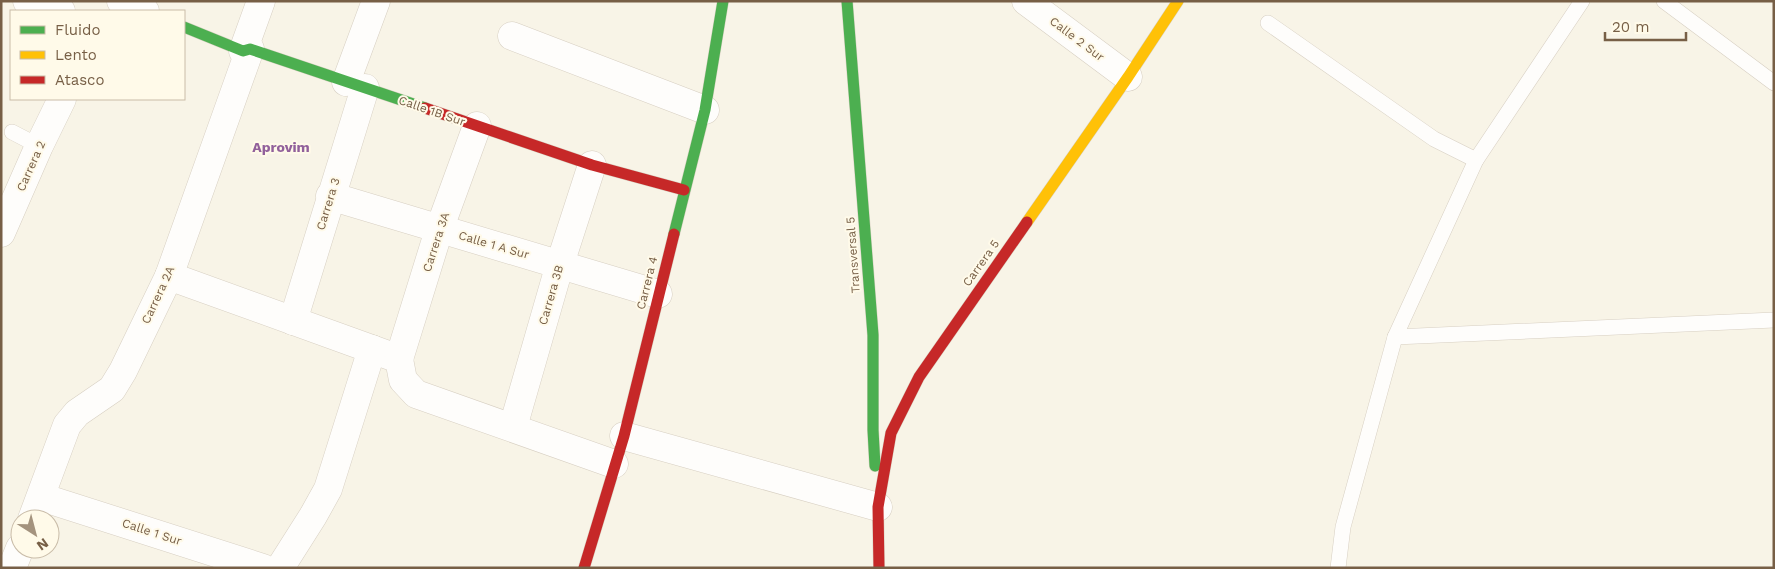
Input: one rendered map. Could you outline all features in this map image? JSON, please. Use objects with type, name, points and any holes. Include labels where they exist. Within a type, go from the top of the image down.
[{"type":"street","points":[[27,1],[58,10]]},
{"type":"street","points":[[121,1],[143,10]]},
{"type":"street","name":"Carrera 2A","points":[[37,508],[67,425],[77,413],[112,389],[169,276],[261,1]]},
{"type":"street","name":"Carrera 3","points":[[293,321],[330,196],[376,1]]},
{"type":"street","name":"Carrera 4","points":[[584,568],[624,436],[705,110],[723,1]]},
{"type":"street","name":"Calle 2 Sur","points":[[1026,1],[1128,77]]},
{"type":"street","name":"Carrera 5","points":[[879,568],[878,507],[891,433],[918,377],[1128,77],[1178,1]]},
{"type":"street","name":"Transversal 5","points":[[842,3],[873,335],[872,430],[878,507]]},
{"type":"street","name":"Calle 1B Sur","points":[[185,27],[246,50],[592,164],[684,190]]},
{"type":"street","points":[[512,36],[705,110]]},
{"type":"street","name":"Carrera 2","points":[[1,233],[62,100]]},
{"type":"street","name":"Carrera 3A","points":[[400,359],[439,230],[477,126]]},
{"type":"street","name":"Carrera 3B","points":[[513,427],[560,264],[592,164]]},
{"type":"street","name":"Calle 1 A Sur","points":[[330,196],[658,294]]},
{"type":"street","points":[[169,276],[400,359],[403,380],[416,394],[614,464]]},
{"type":"street","points":[[280,568],[314,516],[328,489],[372,349]]},
{"type":"street","points":[[624,436],[878,507],[890,550]]},
{"type":"street","name":"Calle 1 Sur","points":[[37,508],[263,568]]},
{"type":"lane","points":[[1338,568],[1343,527],[1395,337],[1476,160],[1582,1]]},
{"type":"lane","points":[[1664,1],[1774,83]]},
{"type":"lane","points":[[1268,23],[1434,139],[1476,160]]},
{"type":"lane","points":[[12,132],[39,146]]},
{"type":"lane","points":[[1395,337],[1774,320]]},
{"type":"traffic: fast","points":[[674,234],[705,110],[723,1]]},
{"type":"traffic: fast","points":[[847,1],[873,335],[875,466]]},
{"type":"traffic: fast","points":[[185,27],[243,51],[250,49],[425,108]]},
{"type":"traffic: slow","points":[[1027,222],[1128,77],[1178,1]]},
{"type":"traffic: jam","points":[[425,108],[592,165],[684,190]]},
{"type":"traffic: jam","points":[[879,568],[878,507],[891,433],[919,377],[1027,222]]},
{"type":"traffic: jam","points":[[584,568],[624,436],[674,234]]},
{"type":"district","name":"Aprovim","points":[[281,147]]}]
